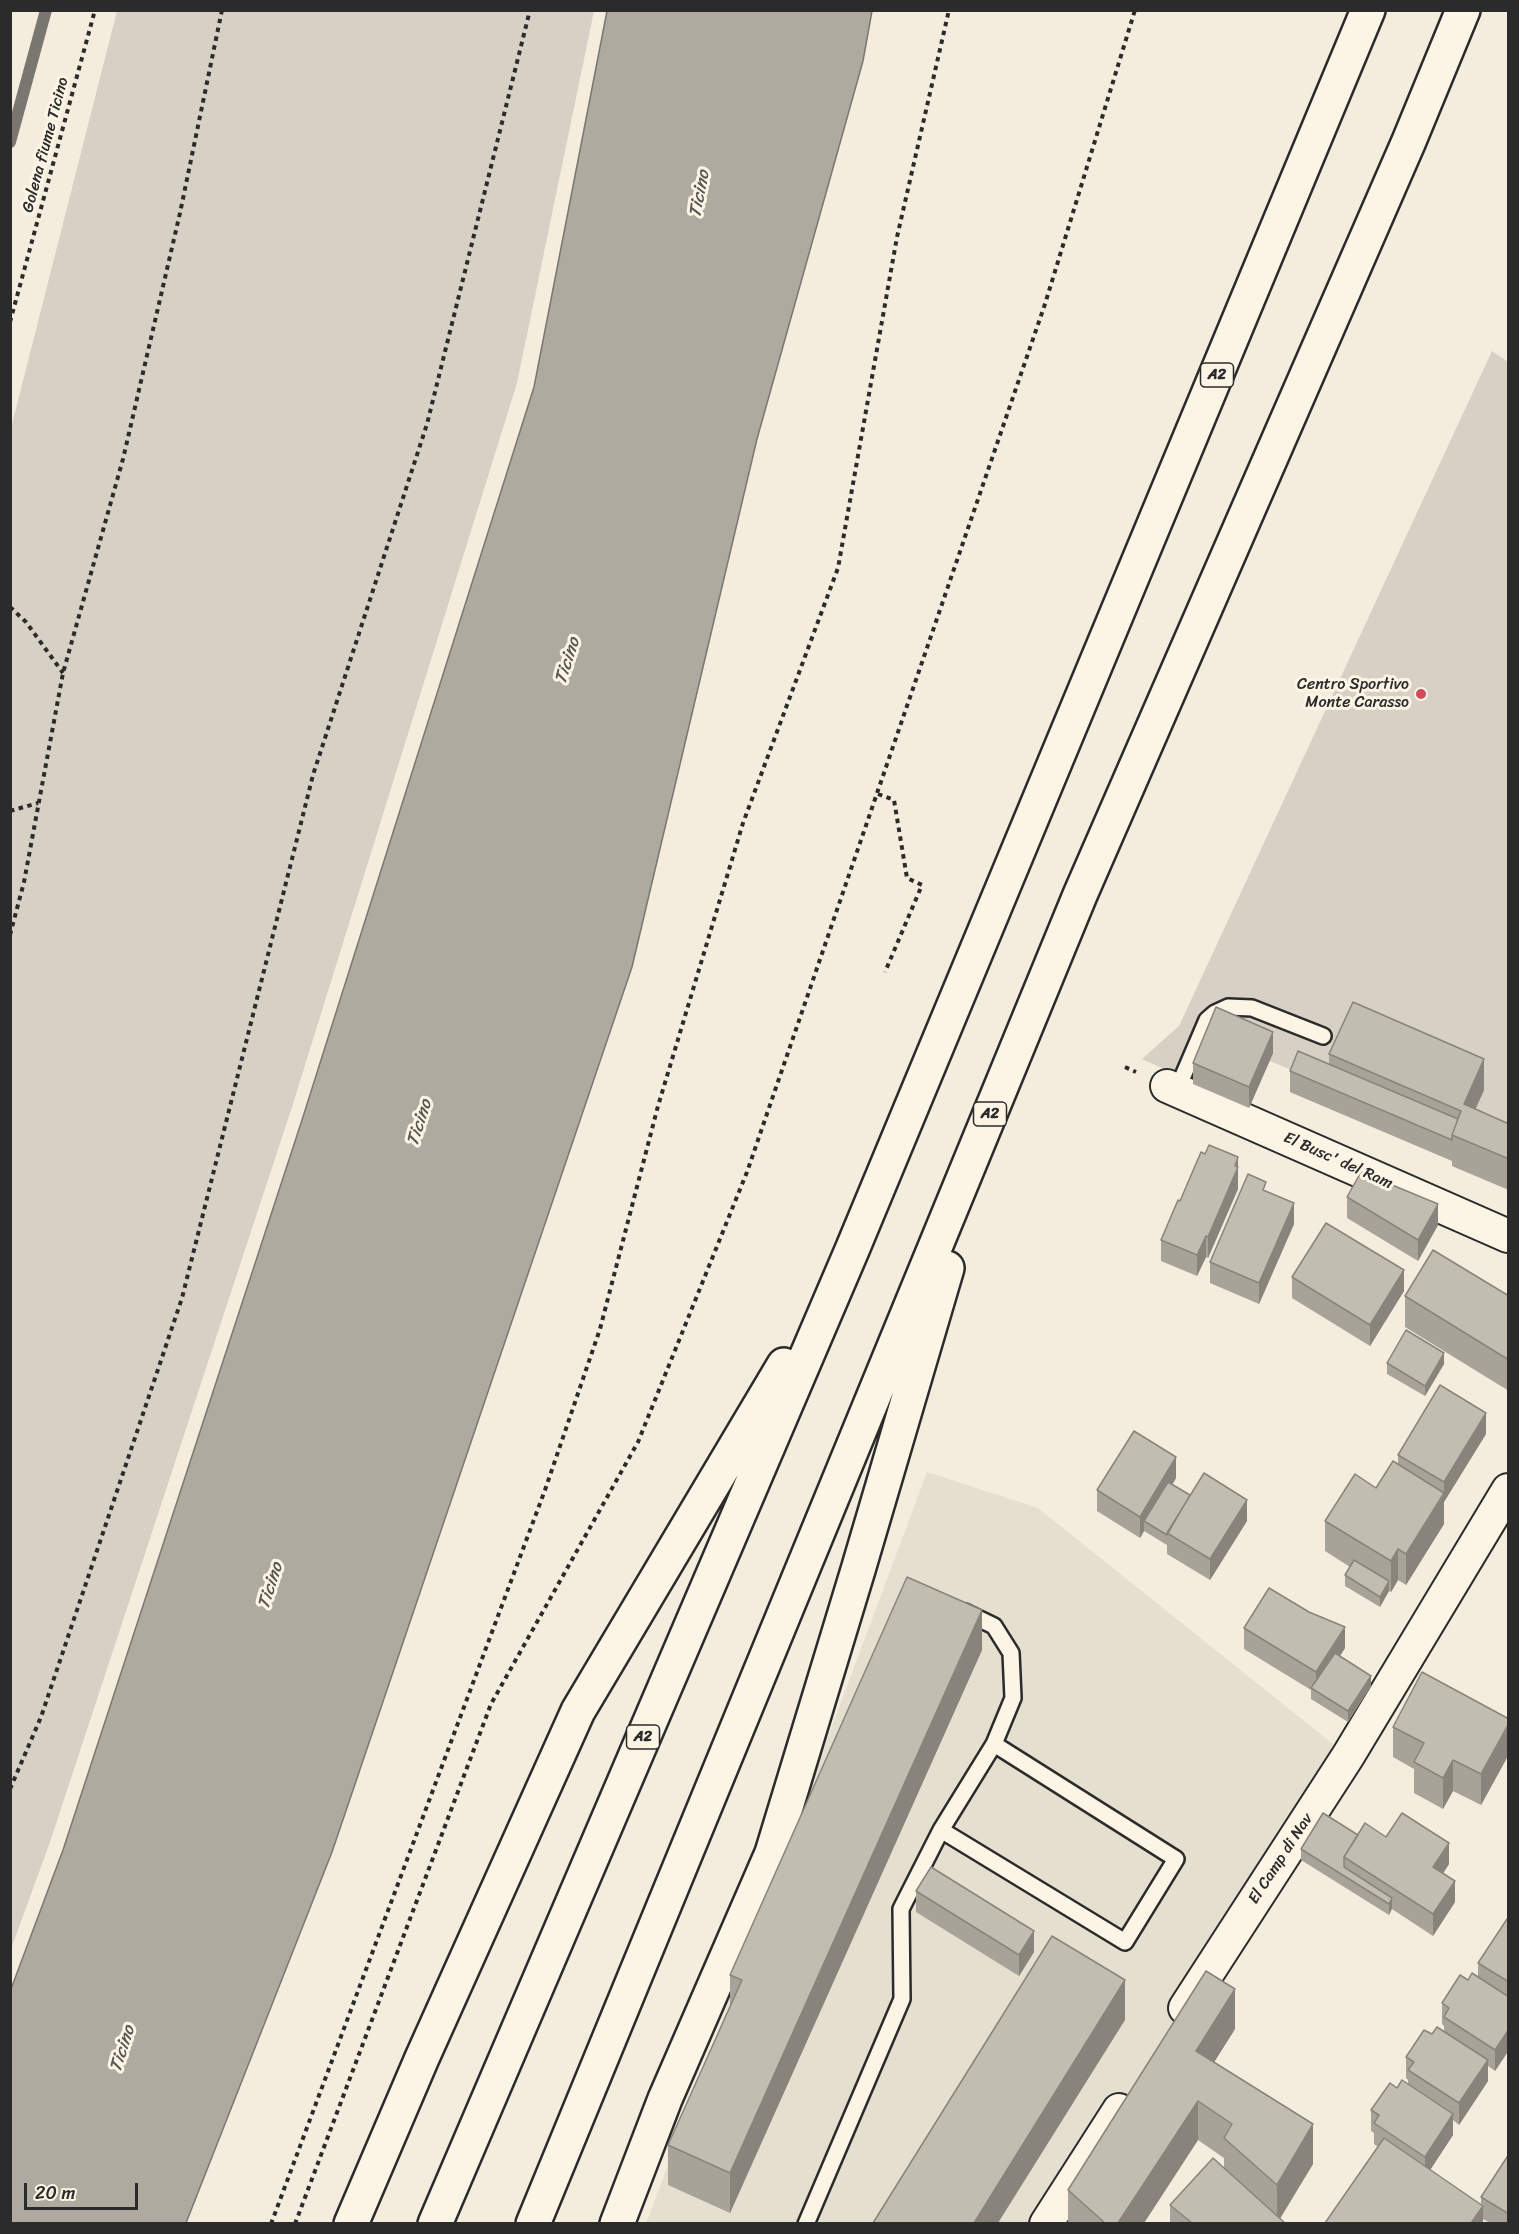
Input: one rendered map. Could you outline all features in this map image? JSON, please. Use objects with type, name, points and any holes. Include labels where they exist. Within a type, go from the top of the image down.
[{"type":"highway","name":"A2","points":[[435,2223],[852,1250],[1368,10]]},
{"type":"highway","name":"A2","points":[[533,2223],[1080,895],[1409,141],[1463,10]]},
{"type":"highway","points":[[617,2223],[665,2099],[772,1853],[858,1570],[995,1101]]},
{"type":"highway","points":[[351,2223],[422,2058],[578,1711],[852,1250]]},
{"type":"street","name":"El Busc' del Ram","points":[[1172,1088],[1509,1236]]},
{"type":"street","name":"El Camp di Nav","points":[[1168,2034],[1348,1756],[1509,1490]]},
{"type":"street","points":[[1046,2223],[1136,2084]]},
{"type":"lane","points":[[1172,1088],[1207,1020],[1228,1007],[1252,1008],[1323,1036]]},
{"type":"lane","points":[[806,2223],[902,1999],[901,1910],[941,1830],[994,1744],[1013,1698],[1011,1653],[993,1626],[952,1605]]},
{"type":"lane","points":[[941,1830],[1125,1942],[1176,1858],[994,1744]]},
{"type":"path","name":"Golena fiume Ticino","points":[[10,322],[95,10]]},
{"type":"path","points":[[10,935],[24,882],[63,673],[123,459],[180,213],[222,10]]},
{"type":"path","points":[[10,1789],[40,1717],[182,1298],[313,775],[427,424],[530,10]]},
{"type":"path","points":[[272,2223],[556,1458],[600,1329],[658,1106],[743,823],[838,568],[897,237],[949,10]]},
{"type":"path","points":[[295,2223],[491,1704],[638,1442],[747,1172],[1046,304],[1135,10]]},
{"type":"path","points":[[10,607],[26,622],[63,673]]},
{"type":"path","points":[[878,794],[894,800],[907,879],[922,885],[885,972]]},
{"type":"path","points":[[10,811],[38,803]]},
{"type":"shaded area","points":[[117,11],[594,11],[517,383],[292,1107],[50,1842],[11,1949],[11,428]]},
{"type":"shaded area","name":"Centro Sportivo Monte Carasso","points":[[1492,351],[1508,362],[1508,1190],[1452,1166],[1454,1161],[1290,1092],[1298,1073],[1270,1061],[1249,1108],[1142,1059],[1179,1026]]},
{"type":"shaded area","points":[[927,1472],[1038,1508],[1348,1756],[1046,2223],[646,2224]]},
{"type":"water","name":"Ticino","points":[[607,11],[872,11],[863,61],[757,439],[632,967],[332,1852],[186,2223],[11,2223],[11,1989],[63,1850],[302,1120],[534,387]]},
{"type":"building","points":[[1353,1002],[1484,1059],[1464,1104],[1509,1124],[1509,1159],[1452,1135],[1461,1111],[1329,1054]]},
{"type":"building","points":[[1216,1007],[1273,1032],[1249,1087],[1193,1063]]},
{"type":"building","points":[[1298,1051],[1458,1119],[1452,1140],[1290,1071]]},
{"type":"building","points":[[1209,1145],[1238,1157],[1235,1166],[1238,1167],[1208,1237],[1206,1236],[1197,1255],[1161,1240],[1201,1152],[1205,1154]]},
{"type":"building","points":[[1361,1172],[1438,1204],[1418,1240],[1347,1197]]},
{"type":"building","points":[[1248,1174],[1266,1182],[1263,1190],[1294,1203],[1259,1283],[1210,1262]]},
{"type":"building","points":[[1326,1223],[1404,1270],[1370,1325],[1292,1277]]},
{"type":"building","points":[[1433,1250],[1509,1296],[1509,1360],[1405,1296]]},
{"type":"building","points":[[1406,1330],[1444,1353],[1425,1386],[1387,1363]]},
{"type":"building","points":[[1440,1385],[1486,1413],[1444,1482],[1398,1455]]},
{"type":"building","points":[[1134,1431],[1176,1457],[1140,1517],[1097,1490]]},
{"type":"building","points":[[1393,1461],[1444,1493],[1406,1554],[1398,1549],[1391,1561],[1325,1521],[1355,1474],[1376,1488]]},
{"type":"building","points":[[1204,1473],[1247,1500],[1210,1559],[1167,1533]]},
{"type":"building","points":[[1168,1482],[1190,1495],[1167,1535],[1144,1521]]},
{"type":"building","points":[[1354,1560],[1389,1581],[1380,1597],[1345,1575]]},
{"type":"building","points":[[907,1577],[982,1610],[730,2173],[668,2145],[742,1980],[730,1975]]},
{"type":"building","points":[[1269,1588],[1309,1612],[1345,1627],[1316,1672],[1244,1628]]},
{"type":"building","points":[[1335,1653],[1371,1676],[1348,1711],[1311,1688]]},
{"type":"building","points":[[1422,1672],[1509,1719],[1509,1723],[1481,1774],[1453,1760],[1443,1778],[1414,1762],[1424,1743],[1393,1727]]},
{"type":"building","points":[[1323,1813],[1358,1835],[1344,1857],[1344,1867],[1392,1898],[1389,1904],[1301,1849]]},
{"type":"building","points":[[1402,1813],[1449,1843],[1433,1867],[1455,1881],[1433,1914],[1344,1857],[1365,1823],[1386,1837]]},
{"type":"building","points":[[931,1867],[1034,1931],[1019,1955],[916,1891]]},
{"type":"building","points":[[1507,1919],[1509,1920],[1509,1982],[1478,1963]]},
{"type":"building","points":[[1052,1936],[1125,1980],[974,2223],[873,2223]]},
{"type":"building","points":[[1206,1971],[1235,1989],[1196,2051],[1313,2124],[1277,2185],[1224,2138],[1232,2124],[1198,2101],[1118,2223],[1105,2223],[1068,2190]]},
{"type":"building","points":[[1472,1973],[1509,1997],[1509,2029],[1495,2050],[1444,2017],[1449,2008],[1442,2003],[1460,1975],[1468,1980]]},
{"type":"building","points":[[1437,2027],[1488,2060],[1459,2103],[1408,2070],[1414,2062],[1406,2057],[1424,2030],[1432,2034]]},
{"type":"building","points":[[1402,2080],[1453,2114],[1425,2157],[1374,2123],[1379,2115],[1371,2110],[1390,2083],[1397,2088]]},
{"type":"building","points":[[1384,2138],[1483,2206],[1471,2223],[1325,2223]]},
{"type":"building","points":[[1509,2154],[1509,2214],[1481,2197]]},
{"type":"building","points":[[1213,2158],[1285,2223],[1192,2223],[1170,2205]]},
{"type":"waterway","points":[[10,142],[46,10]]},
{"type":"place","name":"Centro Sportivo Monte Carasso","points":[[1421,694]]}]
